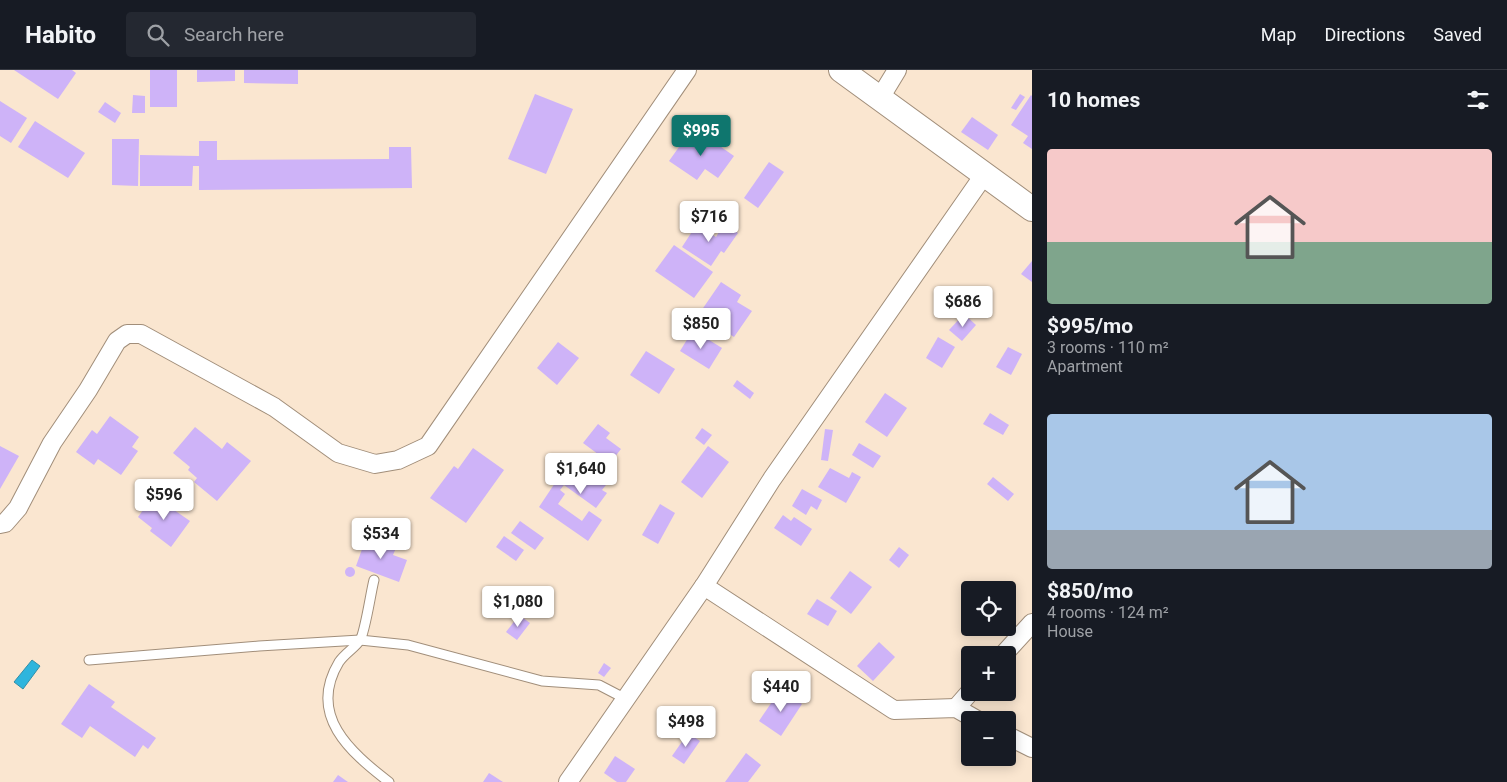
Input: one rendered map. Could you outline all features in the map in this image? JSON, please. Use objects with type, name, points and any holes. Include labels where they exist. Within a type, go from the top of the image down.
[{"type":"main road","points":[[841,70],[1032,209]]},
{"type":"street","points":[[0,524],[5,524],[18,508],[52,442],[88,390],[117,341],[127,334],[140,334],[274,408],[338,453],[375,464],[398,460],[428,446],[687,70]]},
{"type":"street","points":[[880,98],[897,70]]},
{"type":"street","points":[[568,782],[624,698],[704,586],[772,479],[984,175]]},
{"type":"street","points":[[704,586],[894,710],[956,708],[961,711]]},
{"type":"street","points":[[1011,646],[1032,623]]},
{"type":"street","points":[[956,708],[962,701]]},
{"type":"street","points":[[1016,740],[1032,748]]},
{"type":"lane","points":[[374,580],[360,640],[348,650],[330,680],[328,700],[332,722],[342,741],[360,760],[388,782]]},
{"type":"lane","points":[[89,660],[360,640],[408,645],[542,681],[599,685],[624,698]]},
{"type":"water","points":[[32,660],[40,666],[23,689],[14,682]]},
{"type":"building","points":[[14,70],[72,70],[76,73],[58,99]]},
{"type":"building","points":[[150,70],[177,70],[177,107],[150,107]]},
{"type":"building","points":[[197,70],[235,70],[235,81],[197,82]]},
{"type":"building","points":[[244,70],[298,70],[298,84],[244,83]]},
{"type":"building","points":[[535,94],[573,109],[546,174],[508,159]]},
{"type":"building","points":[[1020,94],[1025,97],[1016,110],[1011,108]]},
{"type":"building","points":[[133,95],[145,96],[145,113],[132,113]]},
{"type":"building","points":[[1031,95],[1032,149],[1023,143],[1028,136],[1011,125]]},
{"type":"building","points":[[0,101],[27,118],[11,143],[0,136]]},
{"type":"building","points":[[105,102],[121,113],[115,123],[98,112]]},
{"type":"building","points":[[972,117],[998,135],[988,150],[961,132]]},
{"type":"building","points":[[35,121],[85,153],[68,178],[18,147]]},
{"type":"building","points":[[689,133],[698,139],[701,133],[734,156],[718,178],[705,169],[697,180],[669,161]]},
{"type":"building","points":[[112,139],[139,139],[138,186],[112,185]]},
{"type":"building","points":[[199,141],[217,141],[217,160],[389,159],[389,147],[411,147],[412,188],[199,190],[199,166],[193,166],[192,186],[140,186],[140,155],[199,156]]},
{"type":"building","points":[[769,162],[784,172],[758,208],[744,198]]},
{"type":"building","points":[[697,224],[716,237],[724,224],[738,233],[724,253],[721,251],[711,266],[682,247]]},
{"type":"building","points":[[674,245],[713,272],[694,298],[655,271]]},
{"type":"building","points":[[1032,261],[1032,282],[1021,274]]},
{"type":"building","points":[[721,282],[741,295],[737,302],[752,311],[734,337],[699,314]]},
{"type":"building","points":[[964,314],[976,325],[962,341],[949,330]]},
{"type":"building","points":[[681,320],[689,325],[686,331],[678,326]]},
{"type":"building","points":[[693,330],[722,348],[709,369],[680,351]]},
{"type":"building","points":[[938,337],[955,347],[942,368],[926,358]]},
{"type":"building","points":[[558,342],[579,358],[557,385],[537,368]]},
{"type":"building","points":[[1008,347],[1022,354],[1011,375],[996,367]]},
{"type":"building","points":[[646,351],[675,369],[659,394],[630,375]]},
{"type":"building","points":[[737,380],[754,393],[750,399],[733,386]]},
{"type":"building","points":[[885,393],[907,408],[887,437],[865,422]]},
{"type":"building","points":[[990,413],[1009,425],[1003,435],[983,424]]},
{"type":"building","points":[[110,416],[139,437],[132,447],[138,451],[121,475],[98,459],[94,465],[76,452],[92,430],[97,434]]},
{"type":"building","points":[[598,424],[610,433],[606,438],[621,449],[610,463],[583,443]]},
{"type":"building","points":[[195,427],[222,449],[227,442],[251,461],[217,501],[194,482],[197,478],[188,470],[190,467],[173,453]]},
{"type":"building","points":[[702,428],[712,435],[704,445],[695,438]]},
{"type":"building","points":[[825,429],[833,430],[828,461],[821,460]]},
{"type":"building","points":[[859,443],[881,456],[873,468],[852,455]]},
{"type":"building","points":[[0,446],[19,456],[0,489]]},
{"type":"building","points":[[708,446],[729,462],[702,498],[681,482]]},
{"type":"building","points":[[473,448],[504,470],[466,523],[430,498],[454,466],[458,469]]},
{"type":"building","points":[[593,453],[617,471],[602,490],[607,493],[596,508],[564,485],[560,490],[565,494],[558,504],[582,521],[589,511],[602,520],[588,541],[539,507],[557,480],[560,482],[571,467],[578,472]]},
{"type":"building","points":[[830,468],[849,478],[852,472],[861,477],[846,503],[818,487]]},
{"type":"building","points":[[993,477],[1014,494],[1008,501],[987,484]]},
{"type":"building","points":[[802,489],[822,500],[817,510],[811,506],[806,515],[792,506]]},
{"type":"building","points":[[152,498],[163,505],[164,503],[190,521],[171,547],[150,531],[152,528],[138,517]]},
{"type":"building","points":[[660,504],[675,513],[658,544],[642,535]]},
{"type":"building","points":[[783,515],[791,521],[794,517],[812,529],[801,546],[774,528]]},
{"type":"building","points":[[520,521],[544,538],[535,550],[511,533]]},
{"type":"building","points":[[504,536],[524,550],[516,561],[496,547]]},
{"type":"building","points":[[366,538],[396,548],[393,555],[407,560],[399,582],[356,566]]},
{"type":"building","points":[[899,547],[909,555],[899,568],[889,560]]},
{"type":"building","points":[[350,567],[355,572],[350,577],[345,572]]},
{"type":"building","points":[[850,571],[872,587],[851,614],[830,598]]},
{"type":"building","points":[[817,599],[837,611],[828,626],[807,614]]},
{"type":"building","points":[[519,615],[530,623],[517,640],[506,632]]},
{"type":"building","points":[[879,642],[895,657],[873,681],[857,666]]},
{"type":"building","points":[[604,663],[611,668],[604,677],[598,673]]},
{"type":"building","points":[[89,684],[115,702],[111,707],[156,738],[148,749],[143,745],[135,757],[90,726],[82,738],[61,724]]},
{"type":"building","points":[[780,690],[802,704],[781,736],[759,721]]},
{"type":"building","points":[[688,733],[700,741],[684,764],[672,756]]},
{"type":"building","points":[[746,753],[761,765],[748,782],[725,782]]},
{"type":"building","points":[[615,756],[635,769],[626,782],[617,782],[604,773]]},
{"type":"building","points":[[489,773],[503,782],[483,782]]},
{"type":"building","points":[[338,775],[348,782],[333,782]]}]
